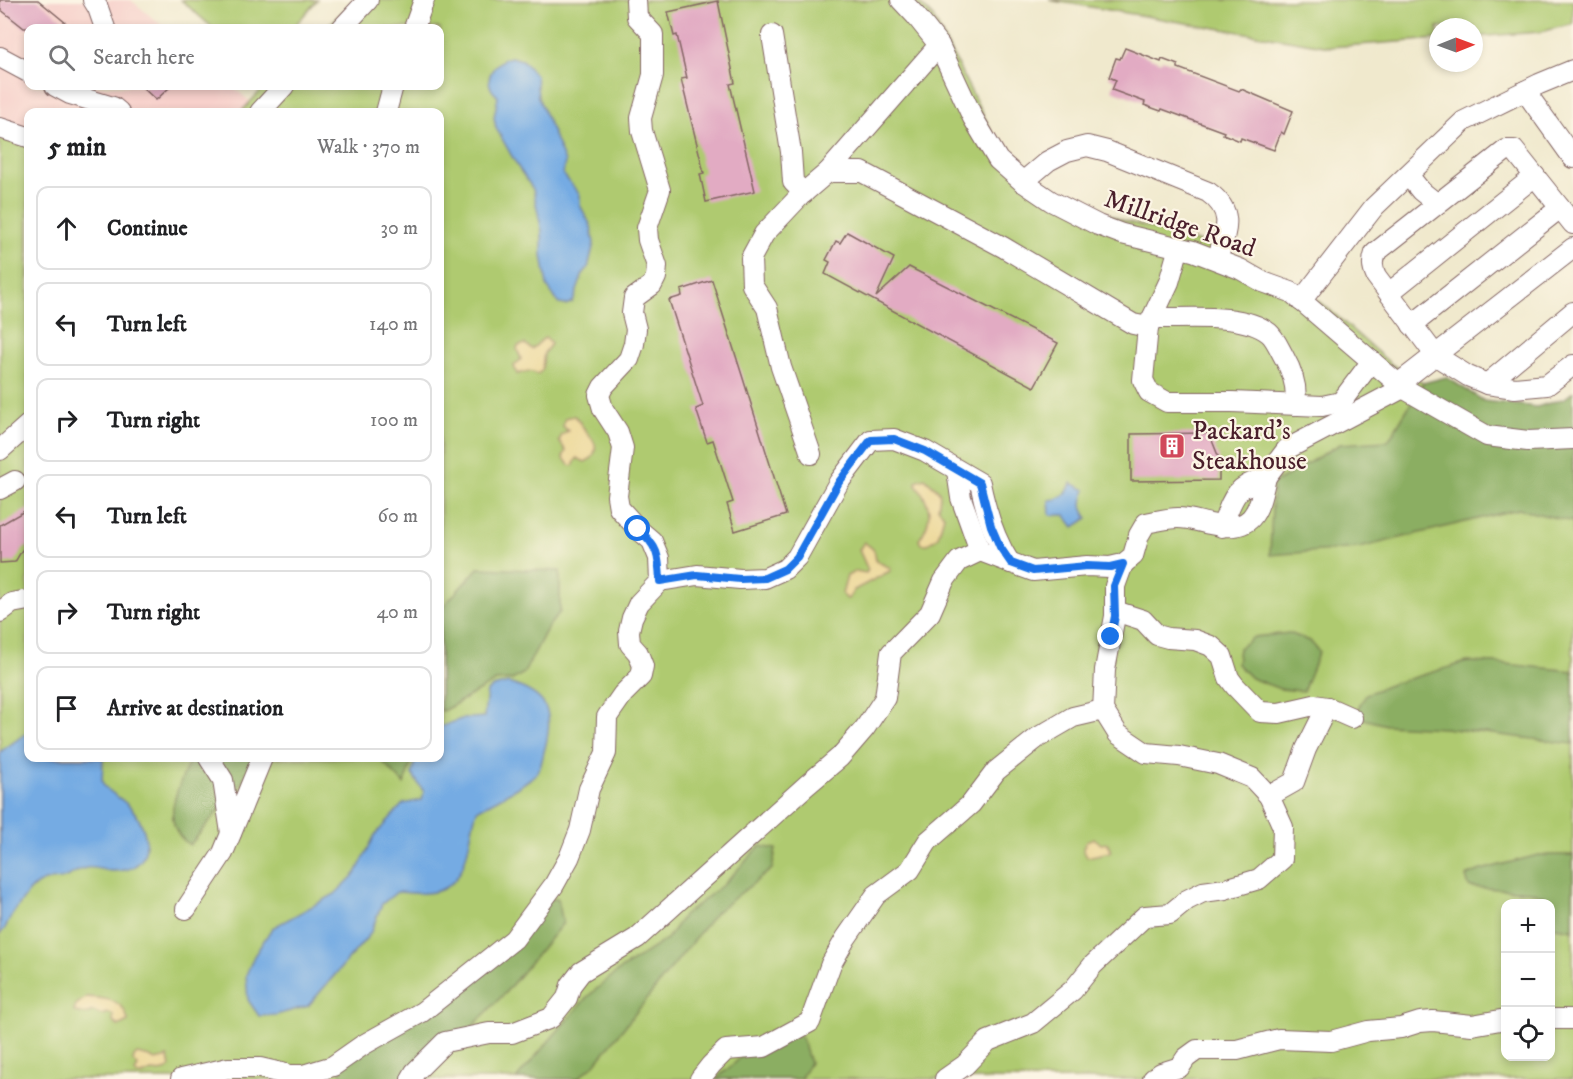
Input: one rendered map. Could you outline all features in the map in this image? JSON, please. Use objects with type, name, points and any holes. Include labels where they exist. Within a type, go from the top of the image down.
[{"type":"street","points":[[93,0],[103,24]]},
{"type":"street","points":[[346,24],[368,0]]},
{"type":"street","points":[[415,24],[424,0]]},
{"type":"street","points":[[636,0],[637,17],[653,34],[653,75],[641,118],[642,131],[660,190],[647,228],[648,240],[657,266],[656,277],[652,285],[634,298],[632,313],[636,329],[629,359],[599,394],[603,409],[618,432],[623,448],[617,495],[619,508],[651,541],[659,558],[660,581]]},
{"type":"street","name":"Millridge Road","points":[[900,0],[939,45],[973,118],[998,160],[1023,182],[1074,214],[1098,225],[1122,234],[1179,247],[1217,259],[1263,282],[1291,292],[1401,386],[1487,436],[1528,441],[1573,439]]},
{"type":"street","points":[[772,35],[791,152],[793,182],[804,193]]},
{"type":"street","points":[[811,454],[781,368],[767,308],[752,285],[751,258],[764,234],[828,172],[939,45]]},
{"type":"street","points":[[0,57],[24,70]]},
{"type":"street","points":[[1301,301],[1374,207],[1464,121],[1573,70]]},
{"type":"street","points":[[62,90],[70,94],[93,93],[114,108]]},
{"type":"street","points":[[264,108],[280,90]]},
{"type":"street","points":[[387,108],[392,90]]},
{"type":"street","points":[[1525,91],[1573,158]]},
{"type":"street","points":[[0,128],[24,136]]},
{"type":"street","points":[[1023,182],[1048,161],[1067,151],[1087,146],[1107,151],[1208,192],[1216,198],[1226,214],[1226,231],[1217,259]]},
{"type":"street","points":[[1573,224],[1514,150],[1506,150],[1375,253],[1372,268],[1436,356],[1468,376],[1487,384],[1515,388],[1547,385],[1573,365]]},
{"type":"street","points":[[828,172],[862,172],[1003,247],[1133,324],[1236,320],[1256,327],[1270,334],[1291,368],[1297,396],[1295,405]]},
{"type":"street","points":[[1408,175],[1420,191],[1436,203]]},
{"type":"street","points":[[1389,293],[1535,176]]},
{"type":"street","points":[[1412,325],[1560,208]]},
{"type":"street","points":[[1179,247],[1169,282],[1150,322],[1143,380],[1149,392],[1167,402],[1322,406],[1341,402],[1371,361]]},
{"type":"street","points":[[1247,501],[1287,449],[1401,386],[1573,248]]},
{"type":"street","points":[[1487,384],[1573,312]]},
{"type":"street","points":[[0,450],[24,433]]},
{"type":"street","points":[[181,1079],[228,1068],[260,1068],[290,1075],[303,1075],[333,1066],[363,1045],[422,1012],[514,939],[554,885],[569,858],[580,830],[590,789],[606,753],[606,717],[623,694],[641,676],[643,666],[638,653],[630,644],[629,631],[639,603],[660,581],[697,575],[740,579],[765,578],[785,569],[797,557],[839,482],[871,440],[894,439],[925,451],[980,483],[991,526],[1000,547],[1011,563]]},
{"type":"street","points":[[957,471],[961,498],[980,551]]},
{"type":"street","points":[[411,1079],[445,1042],[489,1033],[513,1033],[551,1018],[567,998],[571,985],[581,972],[637,939],[840,757],[865,728],[885,698],[891,653],[930,613],[944,581],[959,561],[980,551],[1033,571],[1087,566],[1110,567],[1123,564],[1133,556],[1139,535],[1146,523],[1179,518],[1222,526],[1241,525],[1253,518],[1260,502],[1266,477]]},
{"type":"street","points":[[1222,526],[1233,498],[1248,482],[1266,477]]},
{"type":"street","points":[[945,1079],[965,1065],[988,1041],[1033,1023],[1073,990],[1093,965],[1145,916],[1170,914],[1187,900],[1203,892],[1225,889],[1259,879],[1282,859],[1283,826],[1269,796],[1252,778],[1218,764],[1179,756],[1146,753],[1118,734],[1103,710],[1105,670],[1114,611],[1114,586],[1123,564]]},
{"type":"street","points":[[0,612],[12,603],[24,601]]},
{"type":"street","points":[[1114,611],[1143,620],[1157,635],[1195,640],[1211,646],[1222,656],[1229,678],[1235,686],[1260,711],[1279,713],[1314,705],[1328,707],[1352,718]]},
{"type":"street","points":[[1269,796],[1293,782],[1306,749],[1328,707]]},
{"type":"street","points":[[700,1079],[726,1050],[765,1047],[810,1022],[831,964],[876,895],[910,870],[928,841],[970,804],[996,771],[1037,738],[1073,717],[1103,710]]},
{"type":"street","points":[[212,762],[223,780],[231,832]]},
{"type":"street","points":[[186,909],[223,853],[260,762]]},
{"type":"street","points":[[1555,1018],[1573,1019]]},
{"type":"street","points":[[1153,1079],[1161,1073],[1180,1067],[1186,1058],[1197,1050],[1237,1050],[1280,1039],[1330,1041],[1368,1031],[1401,1028],[1420,1022],[1439,1021],[1472,1025],[1501,1020]]},
{"type":"shaded area","points":[[0,0],[131,0],[160,24],[24,24],[24,90],[237,90],[257,108],[24,108],[24,144],[11,138],[0,138]]},
{"type":"green space","points":[[181,0],[317,0],[296,24],[208,24]]},
{"type":"green space","points":[[356,0],[916,0],[933,17],[996,140],[1019,163],[1055,189],[1122,220],[1207,244],[1240,257],[1322,303],[1391,364],[1448,398],[1573,413],[1573,1079],[0,1079],[0,138],[11,138],[24,144],[24,762],[444,762],[444,108],[245,108],[261,90],[444,90],[444,24],[329,24]]},
{"type":"green space","points":[[1049,0],[1573,0],[1573,24],[1540,32],[1483,36],[1483,18],[1429,18],[1429,40],[1330,47]]},
{"type":"green space","points":[[1446,377],[1484,401],[1537,407],[1565,398],[1573,392],[1573,522],[1518,509],[1359,548],[1270,555],[1273,484],[1340,444],[1388,441],[1423,383]]},
{"type":"green space","points":[[478,568],[560,571],[560,612],[548,627],[524,673],[512,680],[496,681],[444,710],[444,606]]},
{"type":"green space","points":[[1289,633],[1310,641],[1319,652],[1303,691],[1280,689],[1251,678],[1237,664],[1239,648],[1254,637]]},
{"type":"green space","points":[[1467,662],[1573,671],[1573,744],[1444,728],[1386,725],[1360,718],[1359,706],[1366,694]]},
{"type":"green space","points":[[189,762],[259,762],[190,845],[180,836],[173,815],[181,780]]},
{"type":"green space","points":[[383,762],[412,762],[404,784]]},
{"type":"green space","points":[[760,846],[776,849],[772,869],[716,912],[595,1064],[577,1079],[516,1079],[587,997],[618,971],[667,939],[683,916],[724,884]]},
{"type":"green space","points":[[1538,855],[1573,855],[1573,930],[1555,927],[1555,899],[1546,899],[1549,898],[1530,891],[1469,887],[1466,876]]},
{"type":"green space","points":[[543,899],[558,899],[563,923],[505,993],[422,1079],[339,1079],[342,1067],[505,944]]},
{"type":"green space","points":[[773,1032],[791,1032],[802,1038],[810,1063],[800,1079],[716,1079],[737,1061],[754,1041]]},
{"type":"sand","points":[[546,338],[551,344],[544,353],[542,370],[538,374],[529,371],[517,374],[514,366],[521,359],[518,346],[525,344],[532,349]]},
{"type":"sand","points":[[574,416],[594,441],[595,448],[592,458],[585,462],[577,458],[573,466],[569,465],[563,457],[566,451],[559,441],[568,431],[563,426],[565,418]]},
{"type":"sand","points":[[925,478],[939,492],[938,507],[944,516],[938,537],[928,544],[921,544],[919,540],[927,525],[929,511],[916,481]]},
{"type":"sand","points":[[864,542],[875,553],[876,561],[890,568],[890,571],[854,590],[847,599],[842,594],[847,576],[856,571],[866,573],[868,570],[859,550]]},
{"type":"sand","points":[[1094,838],[1101,844],[1108,843],[1110,852],[1087,857],[1083,849],[1086,841]]},
{"type":"sand","points":[[86,997],[113,1001],[123,1008],[128,1021],[118,1026],[113,1021],[113,1015],[109,1013],[101,1015],[93,1011],[86,1014],[74,1012],[76,1005]]},
{"type":"sand","points":[[137,1054],[155,1060],[168,1057],[170,1067],[164,1071],[137,1074],[135,1073],[138,1066],[133,1062]]},
{"type":"water","points":[[511,57],[522,60],[536,76],[538,97],[565,162],[563,174],[580,195],[580,205],[591,226],[594,243],[588,268],[583,274],[573,302],[566,305],[559,304],[547,286],[542,255],[542,232],[533,189],[496,128],[494,117],[498,97],[492,90],[489,79],[493,69],[501,61]]},
{"type":"water","points":[[1071,483],[1086,490],[1082,504],[1088,518],[1074,527],[1065,515],[1050,515],[1049,500],[1063,496]]},
{"type":"water","points":[[508,683],[521,687],[539,698],[545,705],[549,723],[548,735],[539,770],[520,786],[477,810],[464,863],[451,884],[440,890],[425,893],[397,892],[382,904],[370,934],[308,1006],[276,1015],[259,1016],[248,1000],[246,975],[254,956],[272,928],[335,894],[356,873],[375,835],[403,804],[422,800],[424,792],[412,774],[415,762],[444,762],[444,725],[461,719],[484,717],[487,691]]},
{"type":"water","points":[[24,735],[24,762],[103,762],[104,786],[135,813],[141,823],[146,843],[141,860],[126,870],[86,868],[60,879],[47,880],[38,884],[24,898],[0,934],[0,752]]},
{"type":"building","points":[[0,0],[38,0],[67,24],[24,24],[24,28],[0,9]]},
{"type":"building","points":[[718,1],[735,83],[730,84],[755,191],[706,202],[700,174],[704,173],[681,79],[687,78],[677,35],[674,36],[668,12]]},
{"type":"building","points":[[1125,48],[1161,62],[1162,59],[1178,65],[1178,68],[1239,91],[1241,89],[1293,111],[1284,134],[1281,132],[1274,150],[1241,138],[1240,141],[1223,134],[1224,132],[1162,109],[1161,111],[1144,105],[1145,102],[1112,90],[1116,80],[1109,77],[1116,58],[1120,59]]},
{"type":"building","points":[[145,90],[167,90],[156,100]]},
{"type":"building","points":[[847,232],[894,258],[876,297],[909,267],[1058,343],[1034,387],[825,274],[830,262],[826,260],[836,241],[840,243]]},
{"type":"building","points":[[712,280],[786,515],[735,531],[727,504],[733,502],[713,440],[707,442],[696,409],[703,406],[669,300],[682,296],[681,290]]},
{"type":"building","name":"Packard's Steakhouse","points":[[1209,433],[1219,458],[1219,480],[1131,481],[1131,434]]},
{"type":"building","points":[[24,511],[24,549],[15,562],[0,563],[0,525]]},
{"type":"place","name":"Packard's Steakhouse","points":[[1172,446]]},
{"type":"route","points":[[638,529],[651,541],[659,558],[660,581],[697,575],[740,579],[765,578],[785,569],[797,557],[839,482],[871,440],[894,439],[925,451],[980,483],[991,526],[1000,547],[1011,563],[1033,571],[1087,566],[1110,567],[1123,564],[1114,586],[1115,616],[1111,637]]}]
